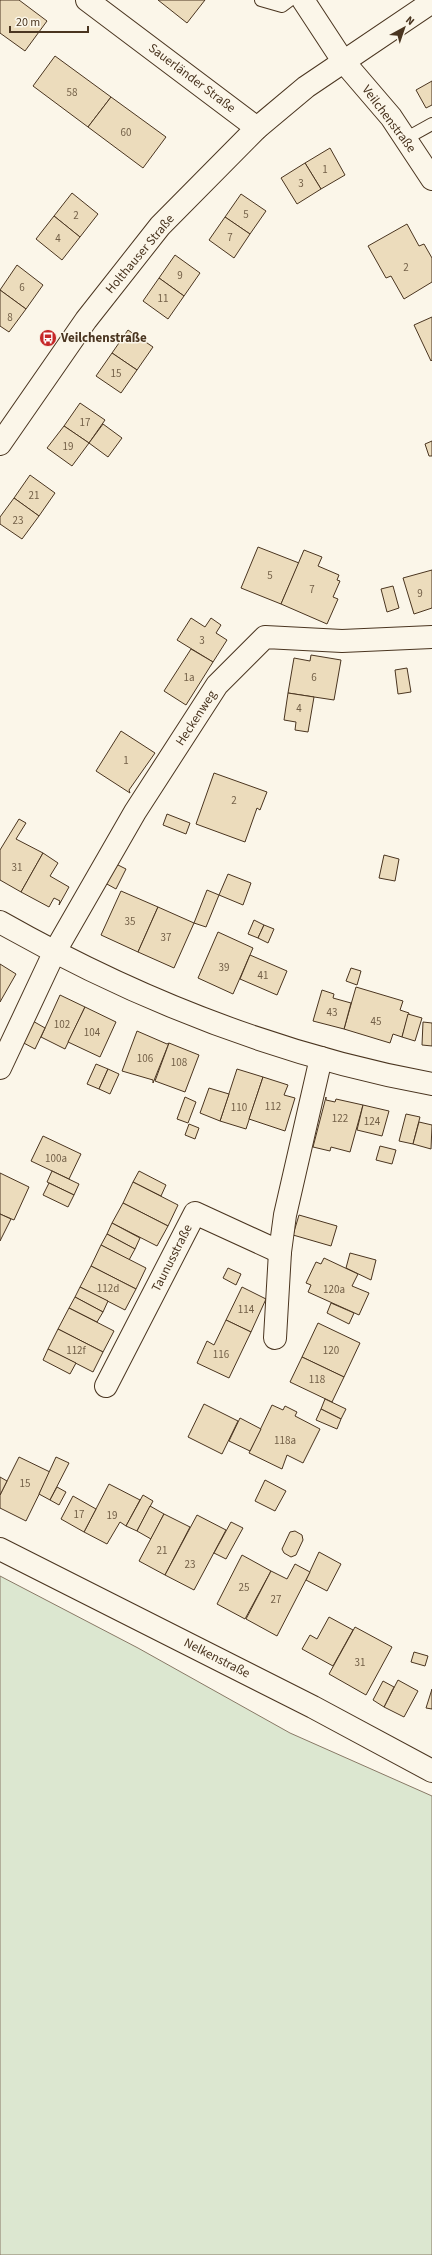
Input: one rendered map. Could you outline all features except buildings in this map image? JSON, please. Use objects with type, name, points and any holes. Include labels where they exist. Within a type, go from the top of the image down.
[{"type":"street","name":"Sauerländer Straße","points":[[87,0],[257,128]]},
{"type":"street","name":"Veilchenstraße","points":[[303,0],[343,61],[377,99],[405,138],[432,180]]},
{"type":"street","name":"Holthauser Straße","points":[[0,444],[86,320],[160,226],[257,128],[306,88],[343,61],[432,2]]},
{"type":"street","name":"Heckenweg","points":[[54,953],[135,812],[217,685],[265,637],[342,641],[432,637]]},
{"type":"street","points":[[0,922],[54,953],[131,989],[238,1032],[321,1058],[432,1084]]},
{"type":"street","points":[[0,1068],[54,953]]},
{"type":"street","points":[[275,1338],[280,1252],[285,1215],[321,1058]]},
{"type":"street","name":"Taunusstraße","points":[[106,1386],[195,1213],[280,1252]]},
{"type":"street","name":"Nelkenstraße","points":[[0,1549],[306,1703],[432,1771]]},
{"type":"lane","points":[[261,0],[282,6],[290,0]]},
{"type":"lane","points":[[405,138],[432,124]]},
{"type":"green space","points":[[0,1576],[138,1648],[290,1733],[432,1796],[432,2255],[0,2255]]},
{"type":"place","name":"Veilchenstraße","points":[[48,338]]}]
